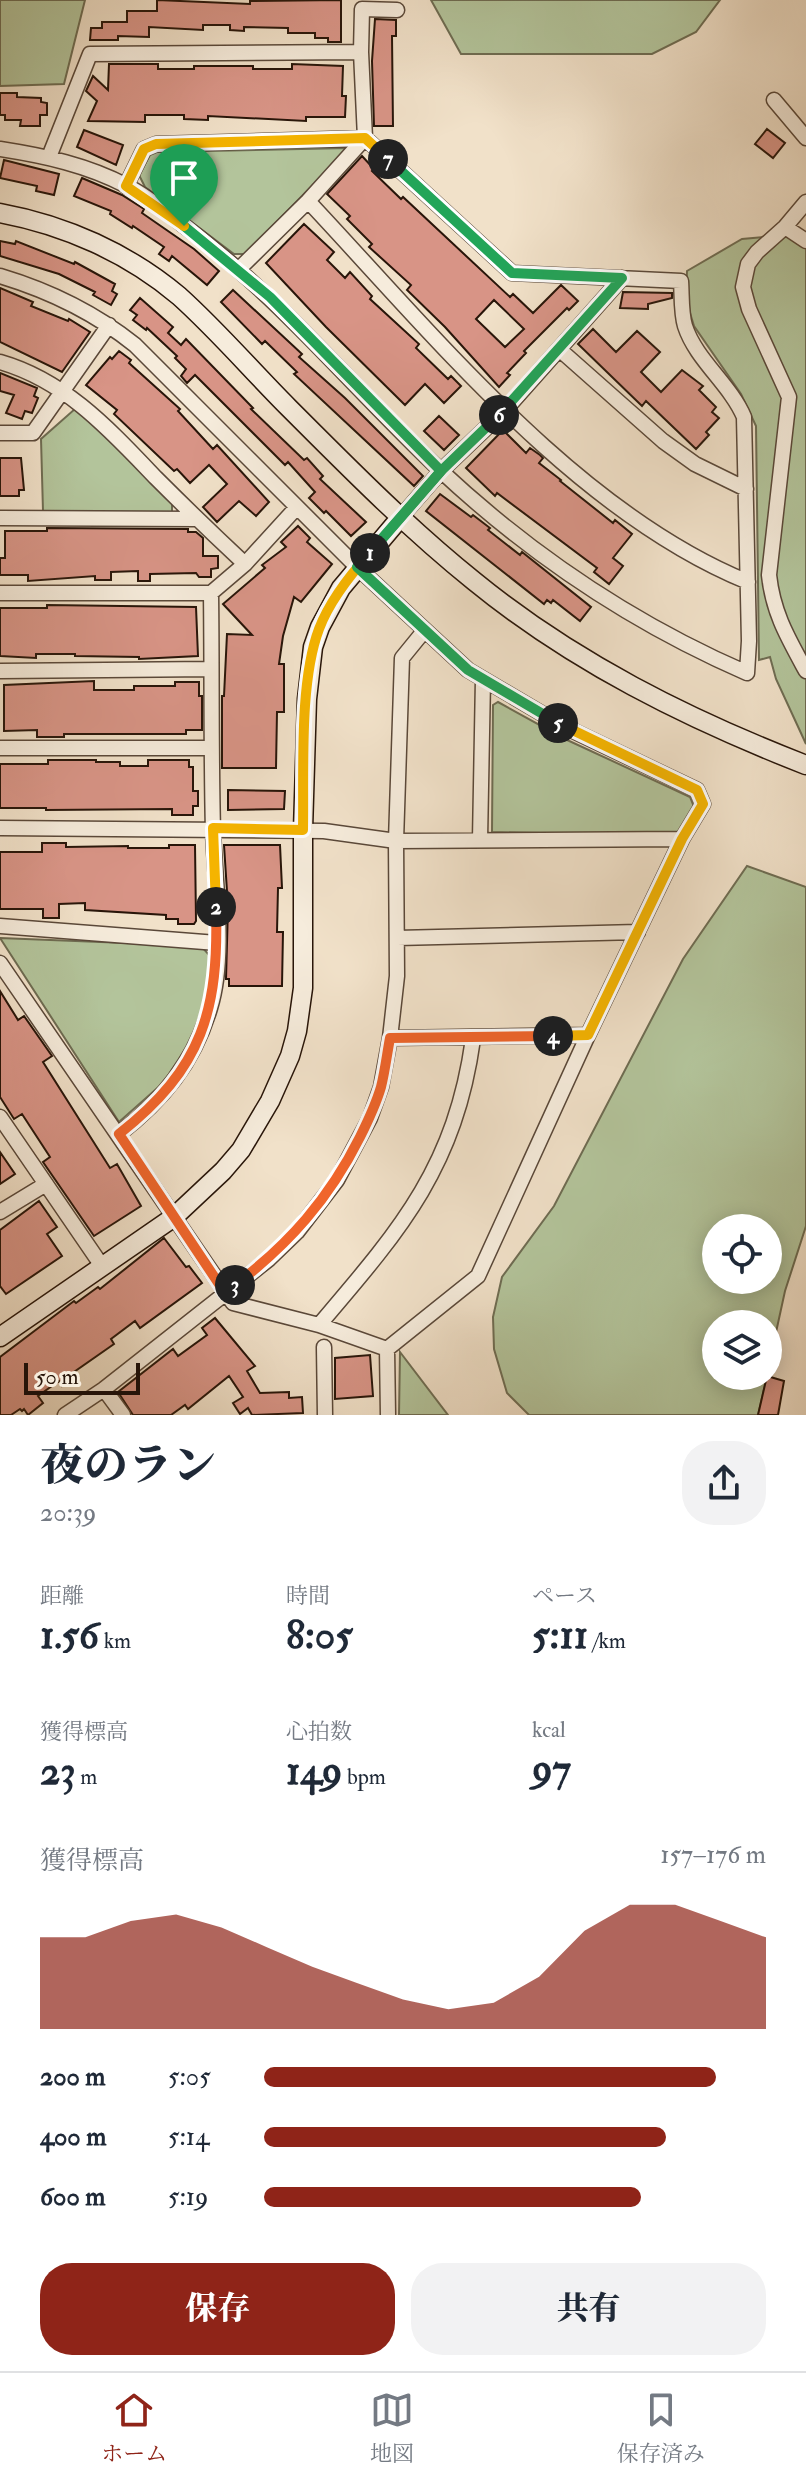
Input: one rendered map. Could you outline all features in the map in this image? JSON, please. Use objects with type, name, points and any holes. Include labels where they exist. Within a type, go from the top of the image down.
[{"type":"street","points":[[239,269],[308,201],[365,138],[362,9],[397,10]]},
{"type":"street","points":[[49,157],[90,54],[361,52]]},
{"type":"street","points":[[774,100],[806,138]]},
{"type":"street","points":[[0,149],[49,157],[83,167],[126,186],[160,207],[270,297],[441,471],[539,553],[635,618],[747,673],[744,417],[738,401],[703,357],[685,325],[681,281],[512,273],[365,138],[156,144],[144,149],[126,186]]},
{"type":"street","points":[[308,201],[505,410],[577,473],[642,525],[748,582]]},
{"type":"street","points":[[806,202],[748,264],[743,287],[749,309],[789,397],[769,575],[772,601],[806,671]]},
{"type":"street","points":[[0,213],[69,232],[122,257],[160,281],[198,314],[400,518],[476,583],[537,627],[607,671],[701,721],[806,765]]},
{"type":"street","points":[[785,227],[806,241]]},
{"type":"street","points":[[0,276],[50,294],[109,325],[156,365],[357,567],[468,670],[563,726],[697,790],[703,804],[682,839],[588,1035],[478,1276],[387,1349]]},
{"type":"street","points":[[0,1337],[174,1217],[241,1150],[270,1101],[290,1056],[303,988],[307,699],[313,647],[330,605],[357,567],[441,471],[505,410],[622,278]]},
{"type":"street","points":[[0,433],[33,433],[109,325]]},
{"type":"street","points":[[559,349],[663,441],[695,464],[746,489]]},
{"type":"street","points":[[0,362],[63,390],[104,422],[196,519],[245,564]]},
{"type":"street","points":[[0,593],[211,593],[245,564],[297,507]]},
{"type":"street","points":[[0,518],[196,519]]},
{"type":"street","points":[[119,1134],[167,1092],[188,1062],[211,1004],[217,943],[211,748],[211,593]]},
{"type":"street","points":[[65,1415],[104,1389],[269,1259],[297,1232],[337,1180],[370,1118],[381,1087],[397,976],[396,841],[402,658],[424,631]]},
{"type":"street","points":[[0,671],[211,669]]},
{"type":"street","points":[[480,840],[483,679]]},
{"type":"street","points":[[0,748],[211,748]]},
{"type":"street","points":[[0,828],[303,830],[396,841],[682,839]]},
{"type":"street","points":[[0,926],[217,943]]},
{"type":"street","points":[[397,938],[638,932]]},
{"type":"street","points":[[0,963],[233,1303],[319,1325],[387,1349]]},
{"type":"street","points":[[390,1038],[588,1035]]},
{"type":"street","points":[[319,1325],[370,1268],[413,1209],[431,1178],[446,1145],[461,1098],[473,1039]]},
{"type":"street","points":[[0,1117],[102,1266]]},
{"type":"street","points":[[0,1212],[46,1184]]},
{"type":"street","points":[[324,1347],[325,1415]]},
{"type":"street","points":[[387,1349],[388,1415]]},
{"type":"street","points":[[104,1389],[123,1415]]},
{"type":"green space","points":[[0,0],[85,0],[64,84],[0,86]]},
{"type":"green space","points":[[431,0],[720,0],[696,32],[652,54],[461,54]]},
{"type":"green space","points":[[349,148],[245,254],[234,254],[145,187],[139,175],[150,155],[157,152]]},
{"type":"green space","points":[[788,235],[806,247],[806,744],[776,679],[770,657],[759,660],[756,426],[741,394],[694,326],[686,300],[687,271],[742,239]]},
{"type":"green space","points":[[76,408],[172,501],[172,514],[43,511],[41,439]]},
{"type":"green space","points":[[498,702],[565,739],[690,797],[694,807],[684,829],[670,836],[492,832],[493,705]]},
{"type":"green space","points":[[747,866],[806,887],[806,1226],[781,1310],[702,1310],[702,1390],[764,1390],[758,1415],[529,1415],[507,1393],[494,1349],[493,1317],[502,1277],[554,1206],[683,959]]},
{"type":"green space","points":[[0,938],[201,946],[211,957],[206,1004],[188,1045],[163,1083],[119,1122]]},
{"type":"green space","points":[[400,1352],[448,1415],[399,1415]]},
{"type":"building","points":[[157,0],[250,4],[250,1],[341,0],[341,42],[315,38],[315,33],[288,33],[288,28],[244,27],[244,31],[230,30],[230,25],[203,25],[203,30],[149,27],[149,37],[118,36],[118,40],[90,40],[91,28],[102,28],[102,22],[127,22],[127,11],[157,11]]},
{"type":"building","points":[[375,19],[396,20],[396,36],[392,36],[393,126],[374,126],[372,61]]},
{"type":"building","points":[[109,64],[158,64],[158,69],[253,66],[253,69],[292,69],[292,64],[343,66],[345,117],[306,117],[306,121],[208,116],[208,120],[184,119],[184,115],[145,115],[145,122],[88,121],[97,101],[86,91],[93,76],[108,90]]},
{"type":"building","points":[[0,93],[41,98],[41,102],[47,103],[47,115],[40,115],[40,126],[20,126],[21,120],[5,120],[5,115],[0,115]]},
{"type":"building","points":[[767,129],[785,143],[773,158],[755,144]]},
{"type":"building","points":[[84,130],[123,145],[116,165],[77,147]]},
{"type":"building","points":[[362,156],[374,169],[372,171],[401,199],[403,197],[510,297],[513,294],[533,313],[561,285],[578,301],[524,351],[526,353],[507,373],[510,375],[499,387],[407,290],[411,285],[369,247],[372,244],[347,219],[350,216],[327,194]],"holes":[[[494,300],[524,329],[505,347],[476,319]]]},
{"type":"building","points":[[4,160],[59,174],[54,195],[36,191],[37,186],[0,178]]},
{"type":"building","points":[[82,178],[122,195],[144,209],[142,213],[194,249],[219,271],[207,285],[172,256],[169,261],[159,254],[164,247],[110,214],[111,211],[74,196]]},
{"type":"building","points":[[304,224],[334,252],[327,260],[345,278],[350,272],[372,296],[370,299],[419,344],[416,348],[448,379],[451,376],[461,386],[444,403],[425,384],[405,405],[266,263]]},
{"type":"building","points":[[0,241],[15,244],[16,241],[75,262],[115,284],[112,291],[117,294],[111,305],[93,295],[95,292],[59,274],[0,256]]},
{"type":"building","points":[[0,288],[33,302],[31,306],[69,319],[90,332],[62,372],[0,342]]},
{"type":"building","points":[[233,290],[302,354],[299,357],[423,476],[414,486],[221,302]]},
{"type":"building","points":[[623,292],[672,293],[672,298],[648,304],[648,309],[620,308]]},
{"type":"building","points":[[140,298],[173,327],[168,333],[181,345],[186,339],[251,409],[304,460],[307,458],[323,476],[320,479],[366,522],[351,536],[309,498],[315,492],[288,462],[285,465],[195,375],[187,383],[181,376],[186,369],[175,358],[177,356],[147,328],[133,320],[137,315],[130,310]]},
{"type":"building","points":[[593,329],[616,352],[637,331],[660,352],[641,372],[661,392],[682,370],[703,386],[699,390],[716,407],[712,412],[719,418],[696,449],[646,401],[642,406],[578,344]]},
{"type":"building","points":[[119,351],[180,409],[178,411],[213,449],[217,445],[269,502],[256,516],[239,501],[217,522],[203,507],[227,484],[209,465],[190,483],[114,414],[117,410],[86,385]]},
{"type":"building","points":[[0,373],[37,388],[34,396],[38,398],[32,413],[25,411],[22,419],[6,413],[14,395],[0,391]]},
{"type":"building","points":[[439,416],[459,435],[444,450],[424,431]]},
{"type":"building","points":[[503,430],[526,453],[530,448],[540,455],[543,458],[539,463],[560,481],[613,523],[615,520],[632,534],[613,558],[623,566],[609,584],[594,572],[597,568],[497,493],[495,496],[466,468]]},
{"type":"building","points":[[0,458],[21,458],[24,490],[19,490],[19,496],[0,496]]},
{"type":"building","points":[[440,494],[471,517],[473,515],[520,555],[522,552],[591,607],[580,621],[553,600],[551,603],[547,600],[544,604],[426,511]]},
{"type":"building","points":[[298,526],[310,538],[307,542],[332,564],[301,602],[294,597],[283,636],[279,664],[284,664],[284,712],[277,712],[276,768],[222,768],[222,696],[227,634],[252,635],[223,604],[265,568],[262,565],[286,547],[281,542]]},
{"type":"building","points":[[47,528],[188,529],[188,532],[196,532],[203,538],[203,556],[218,556],[218,568],[211,569],[211,577],[199,577],[196,573],[150,574],[150,581],[138,581],[138,571],[111,572],[111,580],[95,580],[95,576],[28,581],[28,575],[0,575],[0,558],[5,558],[5,531],[47,531]]},
{"type":"building","points":[[47,605],[196,607],[198,656],[139,659],[75,654],[36,654],[36,658],[0,656],[0,608],[47,608]]},
{"type":"building","points":[[94,681],[94,690],[134,690],[134,686],[175,686],[175,682],[199,682],[202,730],[186,730],[186,734],[64,734],[64,737],[37,737],[37,730],[4,731],[4,685]]},
{"type":"building","points":[[48,760],[96,760],[120,762],[120,766],[148,766],[148,760],[189,760],[189,767],[193,767],[193,791],[198,791],[198,806],[193,806],[193,815],[172,815],[172,809],[0,808],[0,764],[48,764]]},
{"type":"building","points":[[228,790],[285,791],[284,809],[228,810]]},
{"type":"building","points":[[42,843],[66,843],[66,847],[128,848],[195,845],[196,921],[194,924],[178,924],[178,919],[166,919],[166,915],[85,910],[85,903],[59,904],[59,918],[43,918],[43,909],[0,909],[0,852],[42,852]]},
{"type":"building","points":[[224,845],[280,845],[282,888],[278,888],[277,932],[283,932],[282,986],[229,986],[229,979],[226,979],[228,907]]},
{"type":"building","points":[[0,991],[18,1020],[24,1016],[52,1056],[43,1062],[110,1168],[117,1164],[141,1206],[94,1236],[43,1162],[50,1157],[22,1114],[14,1119],[0,1097]]},
{"type":"building","points":[[0,1152],[15,1174],[0,1184]]},
{"type":"building","points":[[39,1201],[57,1227],[47,1234],[62,1256],[6,1294],[0,1286],[0,1230]]},
{"type":"building","points":[[164,1238],[202,1283],[140,1328],[135,1321],[111,1339],[114,1344],[74,1372],[77,1376],[62,1386],[59,1381],[38,1396],[43,1403],[28,1415],[20,1409],[11,1415],[0,1415],[0,1357],[74,1301],[76,1303],[98,1287],[100,1289]]},
{"type":"building","points":[[215,1318],[255,1366],[247,1371],[260,1393],[289,1392],[289,1398],[302,1397],[303,1413],[252,1415],[248,1408],[240,1414],[233,1403],[243,1397],[229,1376],[188,1409],[185,1405],[171,1415],[133,1415],[118,1392],[173,1349],[178,1356],[207,1335],[202,1328]]},
{"type":"building","points":[[370,1355],[373,1396],[335,1399],[335,1358]]},
{"type":"building","points":[[784,1381],[778,1415],[758,1415],[764,1390],[782,1390]]},
{"type":"route","points":[[184,226],[126,186],[144,149],[156,144],[365,138],[512,273],[622,278],[505,410],[441,471],[400,518],[357,567],[468,670],[563,726],[697,790],[703,804],[682,839],[588,1035],[390,1038],[381,1087],[370,1118],[337,1180],[297,1232],[269,1259],[225,1293],[119,1134],[167,1092],[188,1062],[205,1024],[217,963],[213,828],[303,830],[308,673],[320,627],[330,605],[357,567],[441,471],[270,297],[184,226]]}]
